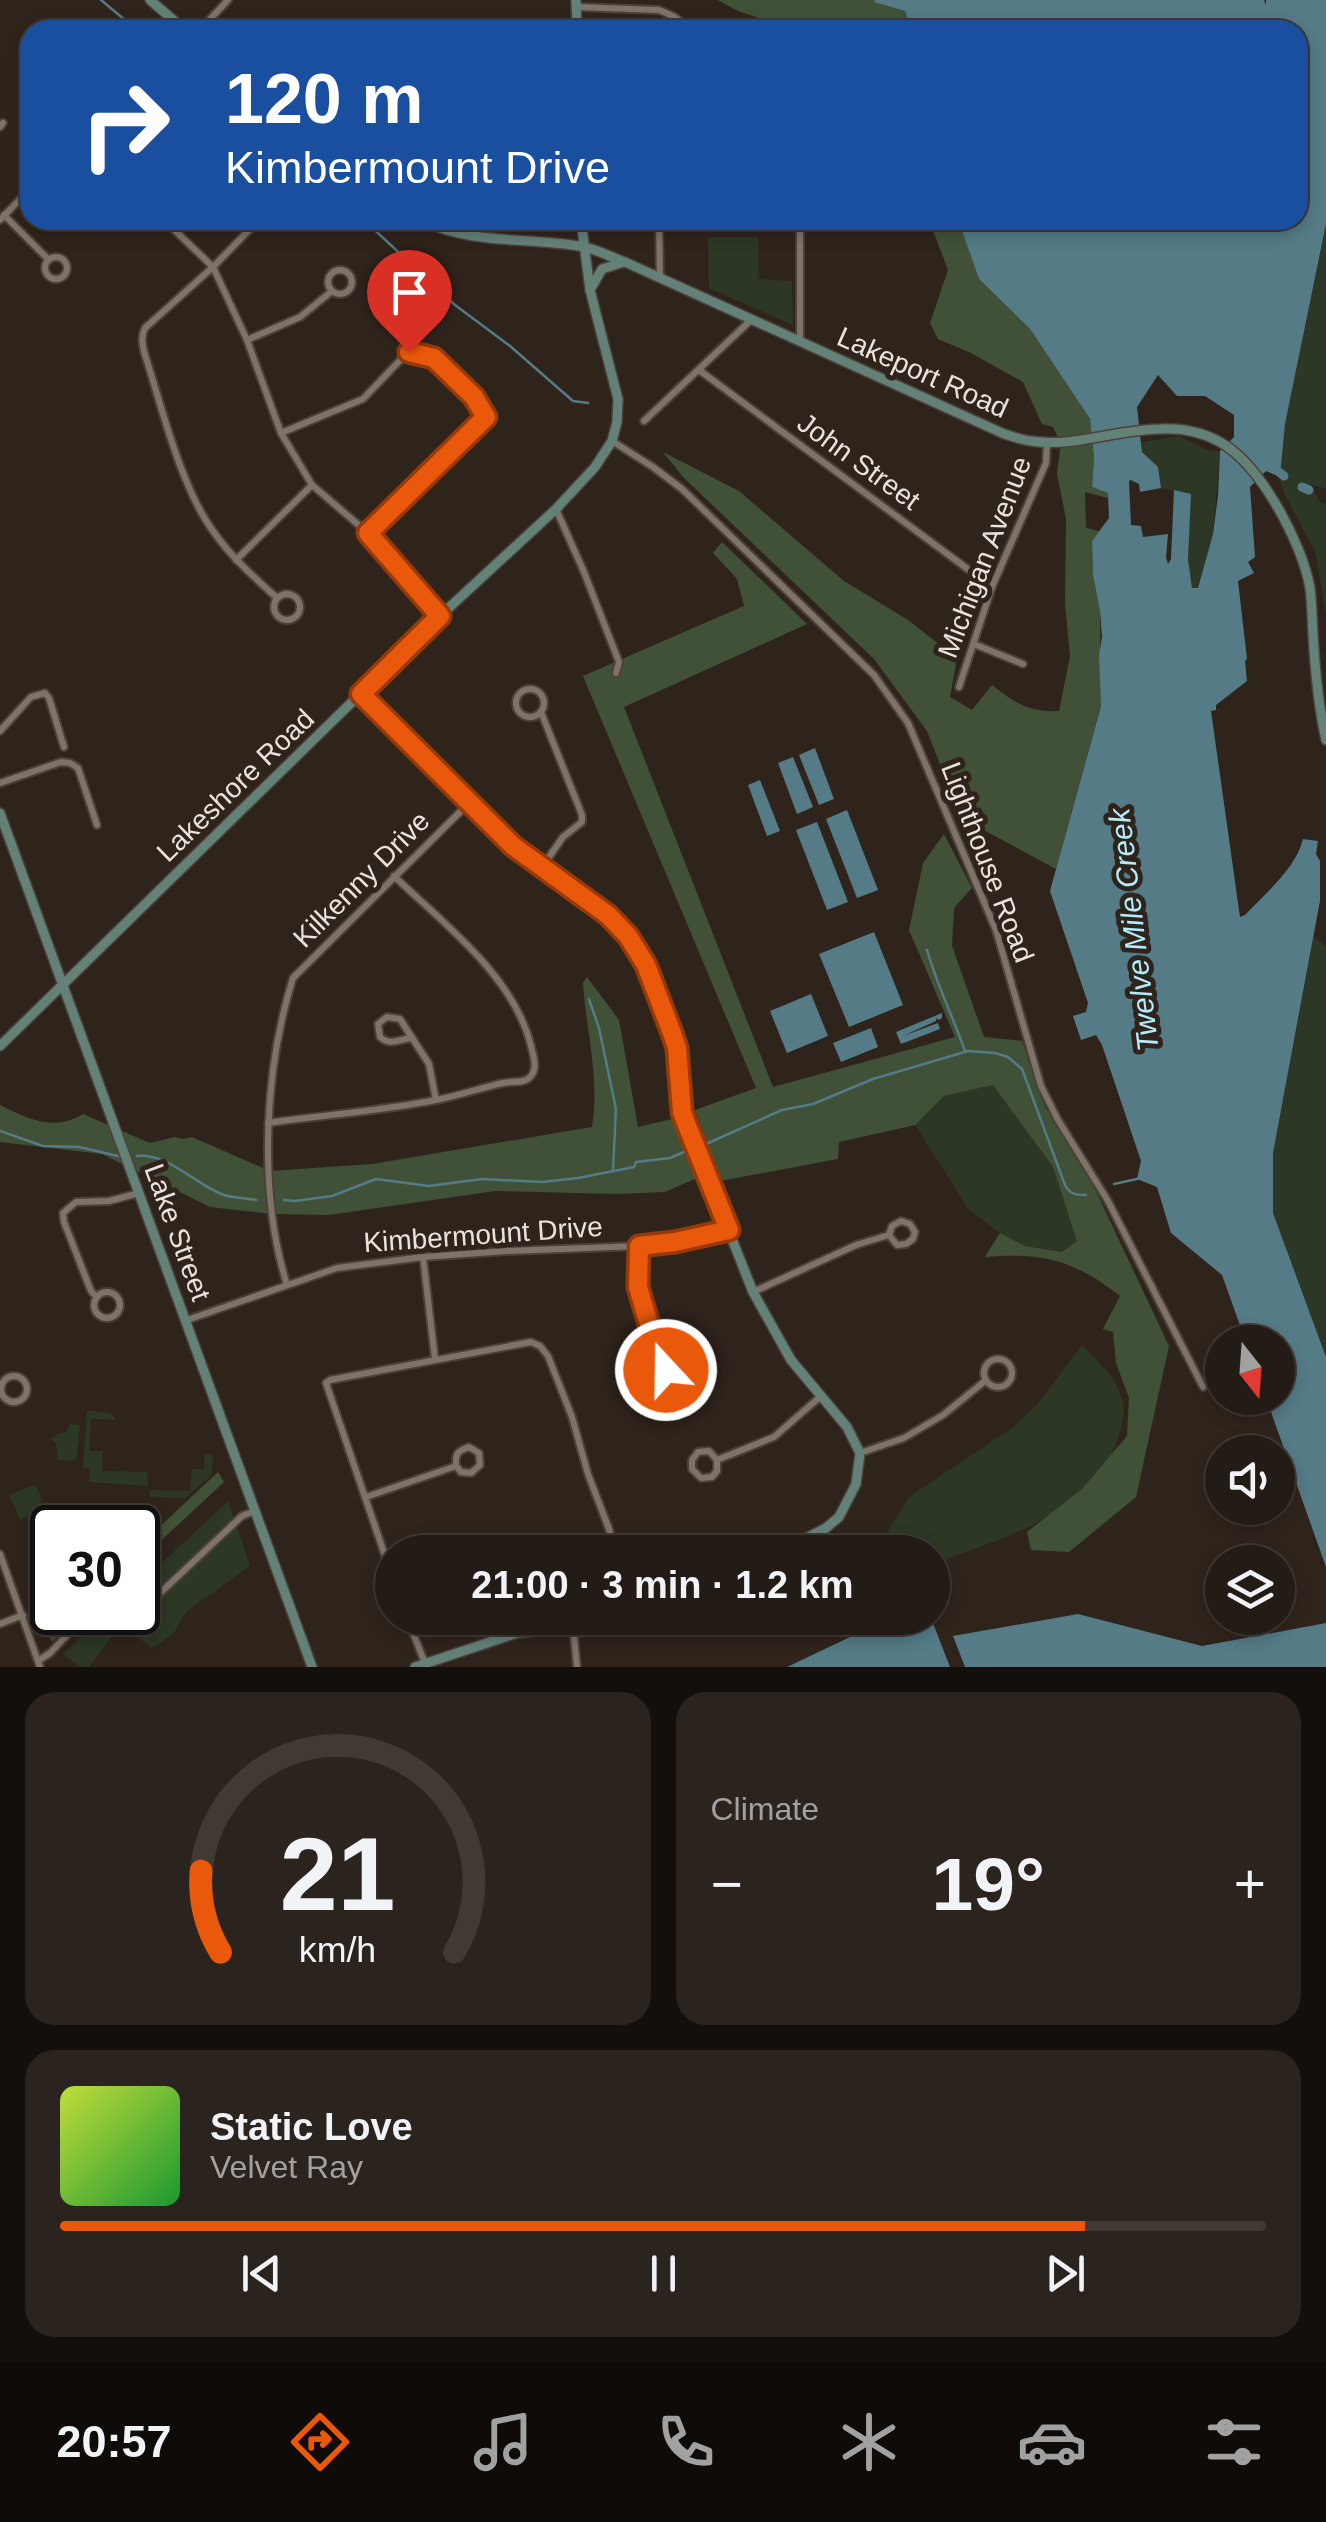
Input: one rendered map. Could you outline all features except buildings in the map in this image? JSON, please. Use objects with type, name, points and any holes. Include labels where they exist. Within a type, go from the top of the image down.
[{"type":"main road","points":[[150,0],[173,20]]},
{"type":"main road","name":"Lakeport Road","points":[[446,230],[468,236],[582,246],[1002,433],[1030,441],[1082,440],[1147,430],[1194,432],[1220,442],[1237,455],[1260,483],[1290,527],[1302,557],[1310,589],[1316,686],[1326,740]]},
{"type":"main road","points":[[581,230],[590,290],[618,399],[612,440]]},
{"type":"main road","points":[[590,290],[602,269],[625,262]]},
{"type":"main road","name":"Lakeshore Road","points":[[0,1046],[440,616],[556,509],[588,475],[612,440]]},
{"type":"main road","points":[[361,694],[513,846],[617,923],[638,950],[677,1048],[682,1112],[753,1292],[791,1360],[847,1427],[860,1453],[856,1484],[839,1517],[812,1535]]},
{"type":"main road","name":"Lake Street","points":[[0,812],[312,1667]]},
{"type":"main road","points":[[420,1665],[511,1635]]},
{"type":"street","points":[[209,20],[228,0]]},
{"type":"street","points":[[576,3],[659,10],[678,20]]},
{"type":"street","points":[[20,199],[2,217],[48,260]]},
{"type":"street","points":[[174,230],[213,267],[247,340],[281,433],[312,485],[368,533],[440,616]]},
{"type":"street","points":[[247,230],[213,267],[146,328],[142,342],[192,495],[211,529],[236,560],[277,598]]},
{"type":"street","points":[[659,230],[660,279]]},
{"type":"street","points":[[800,230],[800,342]]},
{"type":"street","points":[[247,340],[300,317],[332,291]]},
{"type":"street","points":[[644,421],[751,320]]},
{"type":"street","points":[[281,433],[364,399],[409,352],[434,358],[474,397],[486,417],[368,533]]},
{"type":"street","name":"John Street","points":[[698,370],[992,587]]},
{"type":"street","name":"Lighthouse Road","points":[[612,440],[682,489],[874,675],[908,723],[996,930],[1041,1086],[1108,1201],[1203,1387]]},
{"type":"street","name":"Michigan Avenue","points":[[959,688],[992,587],[1046,463],[1047,442]]},
{"type":"street","points":[[236,560],[312,485]]},
{"type":"street","points":[[556,509],[619,662],[616,673]]},
{"type":"street","points":[[285,594],[297,598],[300,610],[296,618],[283,620],[275,615],[273,606],[277,598],[285,594]]},
{"type":"street","points":[[974,644],[1023,664]]},
{"type":"street","points":[[541,712],[534,717],[524,716],[518,710],[518,696],[530,690],[538,692],[544,704],[541,712],[582,815],[582,822],[563,837],[542,867]]},
{"type":"street","points":[[0,731],[32,696],[45,693],[64,747]]},
{"type":"street","points":[[0,782],[61,762],[74,764],[97,825]]},
{"type":"street","name":"Kilkenny Drive","points":[[287,1285],[271,1218],[268,1123],[280,1018],[293,978],[469,804]]},
{"type":"street","points":[[268,1123],[436,1100],[531,1077],[535,1068],[533,1054],[518,1008],[499,980],[394,876]]},
{"type":"street","points":[[410,1038],[385,1042],[378,1024],[388,1017],[400,1020],[429,1064],[436,1100]]},
{"type":"street","points":[[97,1297],[91,1291],[63,1213],[76,1202],[109,1201],[140,1192]]},
{"type":"street","name":"Kimbermount Drive","points":[[187,1320],[336,1268],[423,1257],[639,1246],[729,1230]]},
{"type":"street","points":[[753,1292],[856,1245],[889,1235]]},
{"type":"street","points":[[639,1246],[638,1287],[655,1345],[650,1356],[655,1367],[666,1370],[675,1364],[676,1352],[669,1345],[655,1345]]},
{"type":"street","points":[[423,1257],[435,1358]]},
{"type":"street","points":[[114,1294],[120,1303],[118,1314],[100,1317],[94,1308],[97,1297],[114,1294]]},
{"type":"street","points":[[379,1535],[326,1383],[435,1358],[531,1342],[548,1356],[611,1535]]},
{"type":"street","points":[[996,1359],[1010,1365],[1012,1372],[1006,1384],[992,1386],[985,1382],[983,1375],[988,1363],[996,1359]]},
{"type":"street","points":[[12,1376],[24,1380],[28,1387],[26,1396],[14,1403],[5,1400],[0,1391],[4,1380],[12,1376]]},
{"type":"street","points":[[860,1453],[904,1438],[943,1416],[985,1382]]},
{"type":"street","points":[[717,1460],[774,1437],[822,1395]]},
{"type":"street","points":[[470,1447],[479,1453],[480,1465],[471,1474],[456,1466],[459,1450],[470,1447]]},
{"type":"street","points":[[698,1452],[709,1452],[717,1460],[717,1471],[712,1477],[701,1478],[692,1469],[698,1452]]},
{"type":"street","points":[[366,1497],[456,1466]]},
{"type":"street","points":[[160,1592],[242,1516],[256,1510]]},
{"type":"street","points":[[0,1554],[39,1664],[67,1635]]},
{"type":"street","points":[[0,1624],[23,1615]]},
{"type":"street","points":[[412,1635],[420,1665]]},
{"type":"street","points":[[574,1635],[577,1667]]},
{"type":"green space","points":[[718,0],[875,0],[905,11],[908,20],[765,20]]},
{"type":"green space","points":[[1326,225],[1326,489],[1310,484],[1320,502],[1326,504],[1326,614],[1315,551],[1278,476]]},
{"type":"green space","points":[[933,230],[962,230],[979,279],[1030,329],[1090,419],[1092,487],[1108,493],[1108,498],[1085,492],[1086,528],[1099,531],[1092,541],[1100,611],[1101,705],[1056,869],[961,818],[927,731],[874,659],[683,477],[663,452],[739,491],[844,581],[908,620],[957,658],[950,697],[972,710],[992,685],[1023,706],[1059,711],[1070,656],[1065,604],[1066,519],[1057,474],[1061,443],[1053,427],[1042,424],[1023,382],[938,339],[930,323],[948,270]]},
{"type":"green space","points":[[708,237],[758,237],[759,279],[792,281],[793,325],[709,288]]},
{"type":"green space","points":[[1179,436],[1207,450],[1220,451],[1213,534],[1198,588],[1192,588],[1188,560],[1190,494],[1161,488],[1155,465],[1142,452],[1141,442]]},
{"type":"green space","points":[[722,542],[807,624],[624,707],[773,1087],[955,1037],[909,930],[923,863],[944,834],[972,888],[954,908],[952,946],[984,1037],[1022,1041],[1046,1109],[1062,1127],[1095,1189],[1169,1346],[1136,1497],[1069,1552],[1031,1550],[1027,1532],[1082,1489],[1127,1436],[1129,1398],[1116,1363],[1113,1332],[1103,1329],[1120,1296],[1088,1274],[1057,1261],[1024,1256],[985,1257],[1000,1233],[1025,1246],[1062,1252],[1077,1241],[1053,1167],[993,1085],[944,1096],[915,1125],[839,1142],[838,1159],[720,1181],[695,1110],[756,1088],[583,676],[744,606],[737,579],[713,553]]},
{"type":"green space","points":[[1314,937],[1326,946],[1326,1357],[1273,1213],[1273,1153]]},
{"type":"green space","points":[[587,977],[619,1020],[638,1127],[676,1118],[699,1177],[665,1192],[495,1191],[329,1215],[272,1214],[210,1207],[102,1154],[0,1142],[0,1105],[51,1123],[83,1114],[150,1143],[192,1137],[270,1171],[372,1164],[592,1127],[593,1073],[583,983]]},
{"type":"green space","points":[[993,1085],[1053,1167],[1078,1241],[1062,1252],[1025,1246],[969,1210],[915,1125],[944,1096]]},
{"type":"green space","points":[[1082,1345],[1114,1380],[1123,1418],[1105,1465],[1088,1487],[1041,1520],[950,1558],[950,1535],[886,1535],[909,1497],[1012,1428],[1036,1406]]},
{"type":"green space","points":[[87,1410],[110,1413],[117,1420],[91,1419],[89,1451],[103,1451],[102,1471],[147,1472],[148,1486],[89,1482],[90,1468],[83,1468]]},
{"type":"green space","points":[[69,1424],[80,1425],[76,1461],[58,1460],[56,1443],[51,1439],[67,1432]]},
{"type":"green space","points":[[205,1454],[213,1455],[212,1475],[185,1498],[150,1497],[150,1490],[190,1491],[192,1469],[204,1469]]},
{"type":"green space","points":[[218,1472],[224,1482],[160,1542],[160,1526]]},
{"type":"green space","points":[[34,1485],[41,1505],[30,1505],[30,1515],[20,1520],[9,1498]]},
{"type":"green space","points":[[228,1501],[250,1566],[187,1611],[173,1634],[152,1648],[134,1635],[160,1635],[160,1564]]},
{"type":"green space","points":[[84,1635],[113,1635],[89,1667],[81,1667],[63,1654]]},
{"type":"water","name":"Twelve Mile Creek","points":[[875,0],[1264,0],[1266,5],[1266,0],[1326,0],[1326,224],[1285,424],[1281,466],[1278,476],[1266,471],[1250,487],[1255,557],[1248,562],[1254,573],[1238,581],[1247,681],[1211,711],[1240,917],[1287,870],[1303,839],[1318,841],[1320,901],[1273,1153],[1273,1213],[1326,1357],[1326,1567],[1295,1480],[1295,1435],[1279,1435],[1272,1415],[1295,1415],[1295,1325],[1240,1325],[1222,1275],[1171,1233],[1157,1187],[1137,1179],[1141,1161],[1102,1045],[1096,1035],[1081,1040],[1073,1016],[1086,1012],[1088,1003],[1050,891],[1101,706],[1102,637],[1092,541],[1109,518],[1108,493],[1092,487],[1090,419],[1030,329],[979,279],[962,230],[1308,230],[1308,20],[908,20],[905,11]],"holes":[[[1158,375],[1177,396],[1205,396],[1234,415],[1234,437],[1220,451],[1213,534],[1198,588],[1192,588],[1188,559],[1191,494],[1174,490],[1168,564],[1168,534],[1143,537],[1141,526],[1131,525],[1129,481],[1139,484],[1140,492],[1161,488],[1158,467],[1142,452],[1137,407]]]},
{"type":"water","points":[[815,748],[834,799],[819,805],[799,755]]},
{"type":"water","points":[[793,757],[813,807],[797,814],[778,763]]},
{"type":"water","points":[[760,780],[780,831],[767,836],[748,785]]},
{"type":"water","points":[[847,810],[878,890],[857,898],[826,819]]},
{"type":"water","points":[[817,822],[848,902],[827,910],[796,830]]},
{"type":"water","points":[[874,932],[903,1005],[849,1027],[819,954]]},
{"type":"water","points":[[811,994],[828,1036],[787,1053],[770,1011]]},
{"type":"water","points":[[942,1013],[942,1018],[903,1036],[938,1023],[940,1029],[901,1044],[896,1032]]},
{"type":"water","points":[[871,1028],[878,1047],[841,1062],[833,1043]]},
{"type":"water","points":[[1078,1614],[1202,1646],[1261,1635],[1295,1635],[1295,1629],[1326,1623],[1326,1667],[965,1667],[953,1636]]},
{"type":"water","points":[[854,1635],[938,1635],[950,1667],[787,1667]]},
{"type":"waterway","points":[[101,0],[125,20]]},
{"type":"waterway","points":[[375,230],[455,305],[573,401],[588,403]]},
{"type":"waterway","points":[[1279,472],[1284,476]]},
{"type":"waterway","points":[[1302,487],[1309,490]]},
{"type":"waterway","points":[[927,950],[965,1051]]},
{"type":"waterway","points":[[589,999],[616,1109],[613,1169]]},
{"type":"waterway","points":[[706,1144],[782,1110],[813,1104],[873,1079],[968,1051],[995,1053],[1008,1057],[1022,1069],[1065,1185],[1073,1193],[1086,1195]]},
{"type":"waterway","points":[[0,1131],[43,1146],[79,1147],[118,1156]]},
{"type":"waterway","points":[[284,1200],[332,1196],[376,1179],[429,1186],[482,1179],[542,1182],[578,1178],[684,1152]]},
{"type":"waterway","points":[[137,1156],[159,1159],[224,1195],[256,1200]]},
{"type":"waterway","points":[[1114,1184],[1137,1179]]},
{"type":"route","points":[[409,352],[434,358],[474,397],[486,417],[368,533],[440,616],[361,694],[513,846],[617,923],[646,965],[677,1048],[682,1112],[729,1230],[639,1246],[638,1287],[655,1345],[650,1356],[655,1367],[666,1370]]}]
